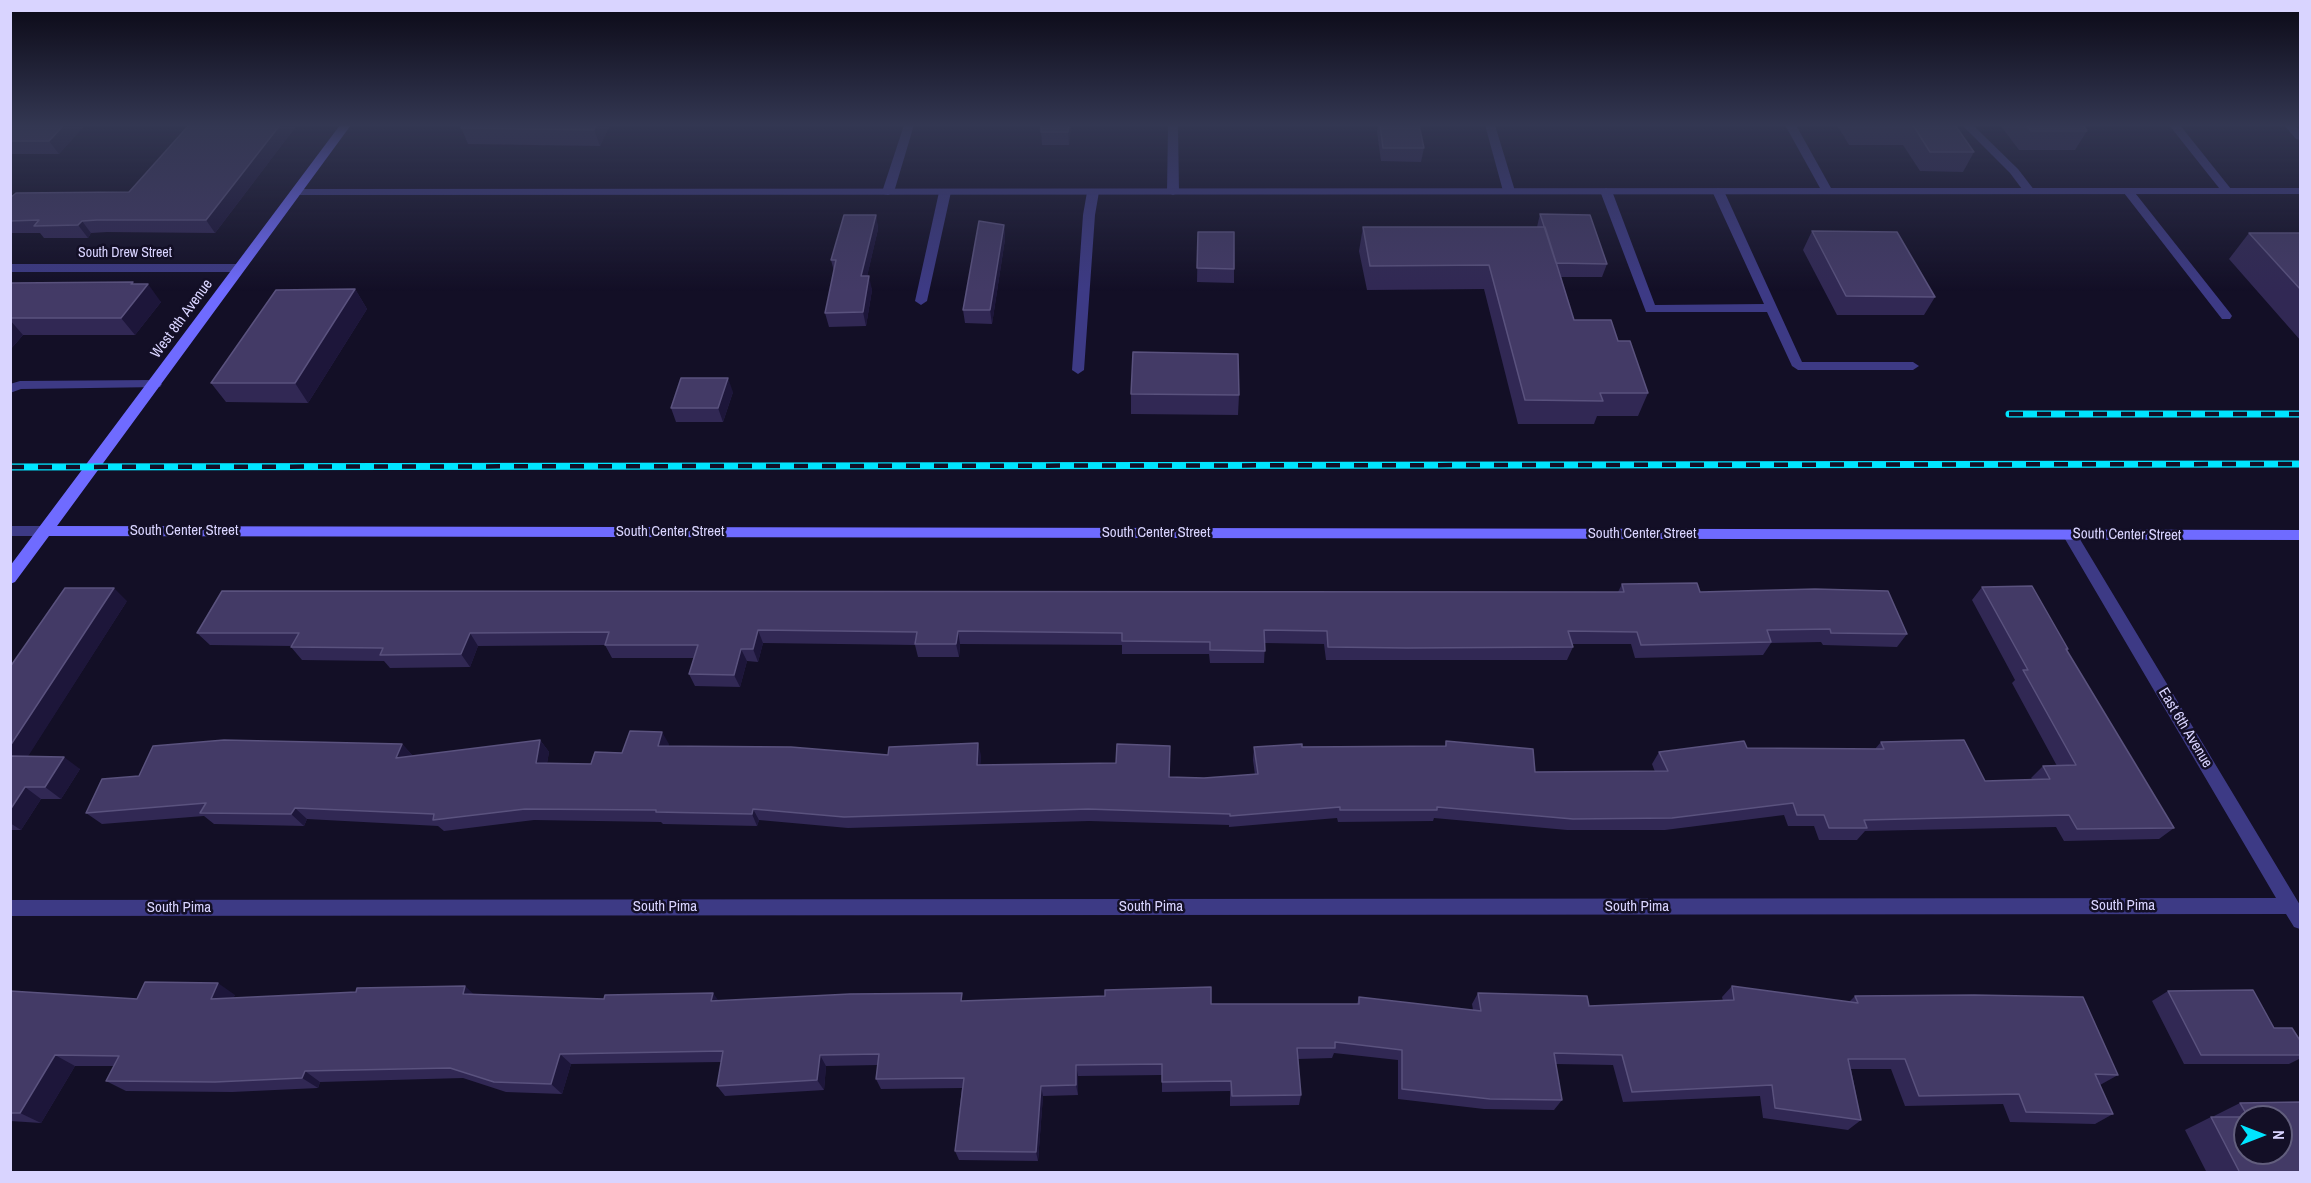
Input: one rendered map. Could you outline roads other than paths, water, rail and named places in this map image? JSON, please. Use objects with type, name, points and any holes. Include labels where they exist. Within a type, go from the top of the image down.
[{"type":"street","name":"West 8th Avenue","points":[[10,578],[305,180]]},
{"type":"street","points":[[888,192],[892,180]]},
{"type":"street","points":[[1173,180],[1173,192]]},
{"type":"street","points":[[1506,180],[1509,191]]},
{"type":"street","points":[[1821,180],[1827,191]]},
{"type":"street","points":[[2021,180],[2029,191]]},
{"type":"street","points":[[2218,180],[2227,191]]},
{"type":"street","points":[[1606,191],[1650,309],[1772,308]]},
{"type":"street","points":[[1718,191],[1798,366],[1913,366]]},
{"type":"street","points":[[2128,191],[2226,316]]},
{"type":"street","points":[[296,192],[2301,191]]},
{"type":"street","points":[[921,301],[945,192]]},
{"type":"street","points":[[1078,370],[1089,215],[1093,192]]},
{"type":"street","name":"South Drew Street","points":[[10,268],[240,268]]},
{"type":"street","points":[[10,390],[20,385],[155,384]]},
{"type":"street","name":"South Center Street","points":[[10,531],[2301,535]]},
{"type":"street","name":"East 6th Avenue","points":[[2070,535],[2296,914]]},
{"type":"street","name":"South Pima","points":[[10,908],[2296,914]]},
{"type":"railway","points":[[2009,414],[2300,414]]},
{"type":"railway","points":[[10,467],[2300,464]]}]
